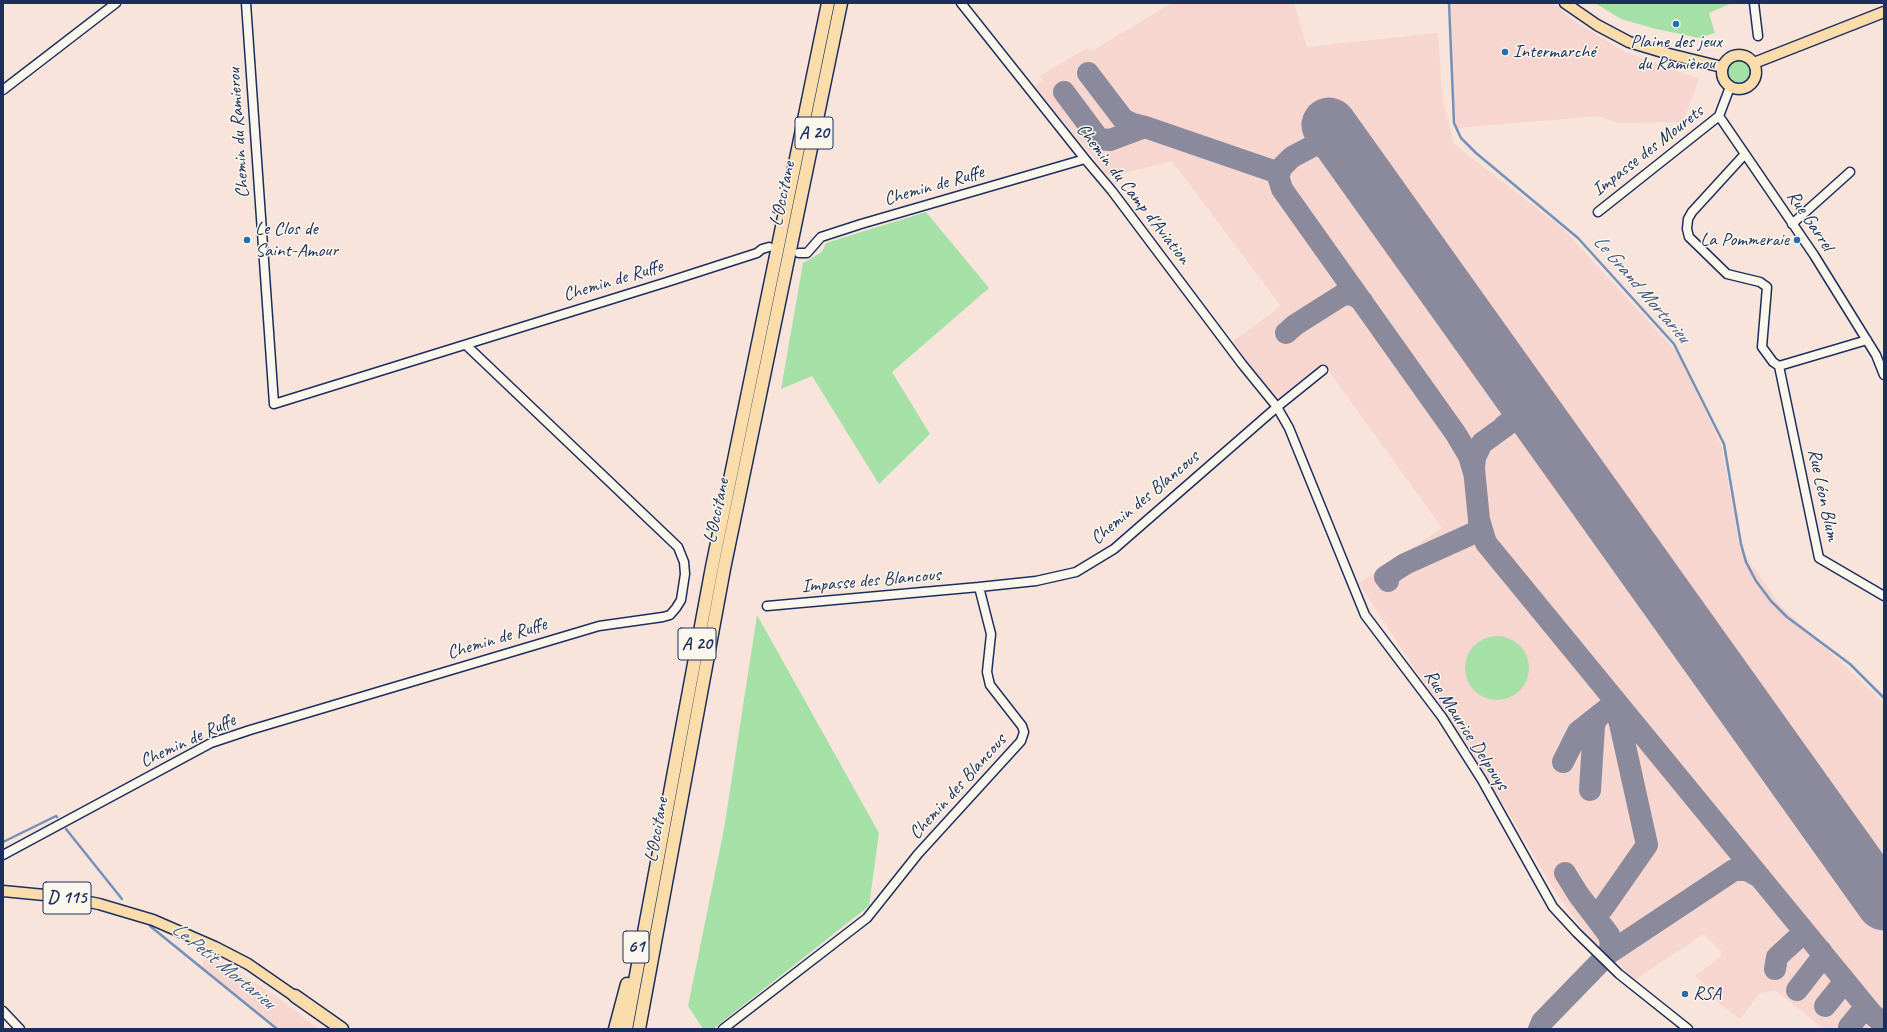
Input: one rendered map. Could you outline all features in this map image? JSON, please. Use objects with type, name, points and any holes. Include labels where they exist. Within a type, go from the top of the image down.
[{"type":"highway","name":"L'Occitane","points":[[626,1029],[712,567],[828,3]]},
{"type":"highway","name":"L'Occitane","points":[[639,1029],[724,569],[841,3]]},
{"type":"highway","name":"61","points":[[615,1029],[656,865]]},
{"type":"highway","name":"61","points":[[646,1029],[664,895]]},
{"type":"highway","points":[[295,996],[342,1029]]},
{"type":"main road","points":[[1564,3],[1596,25],[1629,42],[1669,54],[1722,67]]},
{"type":"main road","points":[[1754,63],[1884,12]]},
{"type":"main road","points":[[1737,54],[1747,56],[1754,63],[1756,74],[1751,84],[1741,89],[1730,87],[1722,78],[1722,67],[1727,58],[1737,54]]},
{"type":"main road","name":"D 115","points":[[3,891],[65,897],[99,904],[153,920],[241,960],[295,996],[335,1029]]},
{"type":"street","points":[[3,90],[116,3]]},
{"type":"street","name":"Chemin du Ramierou","points":[[246,3],[274,404]]},
{"type":"street","name":"Chemin du Camp d'Aviation","points":[[961,3],[1085,159],[1112,190],[1242,364],[1277,407]]},
{"type":"street","points":[[1754,3],[1758,36]]},
{"type":"street","points":[[1719,116],[1730,87]]},
{"type":"street","name":"Rue Garrel","points":[[1719,116],[1814,255],[1876,355],[1884,375]]},
{"type":"street","name":"Impasse des Mourets","points":[[1598,212],[1719,116]]},
{"type":"street","points":[[1745,154],[1692,212],[1688,219],[1687,229],[1689,237],[1727,274],[1760,282],[1767,287],[1762,347],[1773,362],[1779,366],[1867,340]]},
{"type":"street","name":"Chemin de Ruffe","points":[[799,253],[807,253],[821,237],[1085,159]]},
{"type":"street","points":[[1792,224],[1850,172]]},
{"type":"street","name":"Chemin de Ruffe","points":[[274,404],[757,253],[762,249],[769,247]]},
{"type":"street","name":"Chemin de Ruffe","points":[[3,855],[211,744],[250,730],[598,626],[670,615],[681,600],[685,574],[684,562],[678,547],[466,345]]},
{"type":"street","name":"Rue Léon Blum","points":[[1779,366],[1819,558],[1884,596]]},
{"type":"street","name":"Chemin des Blancous","points":[[723,1029],[867,918],[918,854],[1022,741],[1024,732],[1022,726],[990,685],[987,672],[991,634],[979,587],[1036,581],[1076,572],[1114,549],[1277,407],[1323,370]]},
{"type":"street","name":"Rue Maurice Delpouys","points":[[1277,407],[1289,428],[1365,615],[1442,717],[1482,780],[1553,906],[1578,934],[1619,974],[1688,1029]]},
{"type":"street","name":"Impasse des Blancous","points":[[767,606],[979,587]]},
{"type":"street","points":[[3,1011],[20,1029]]},
{"type":"shaded area","points":[[1172,3],[1294,3],[1307,47],[1438,33],[1442,96],[1454,144],[1563,229],[1681,357],[1722,448],[1740,548],[1780,605],[1884,703],[1884,1029],[1824,1029],[1775,990],[1760,993],[1740,1019],[1710,996],[1714,991],[1695,976],[1719,958],[1722,952],[1704,934],[1634,980],[1624,970],[1619,962],[1588,937],[1551,885],[1510,815],[1359,583],[1442,528],[1323,363],[1276,400],[1232,342],[1281,306],[1172,161],[1109,177],[1034,86],[1043,81],[1040,76],[1087,48],[1090,52]]},
{"type":"shaded area","points":[[1448,3],[1554,3],[1571,19],[1623,51],[1699,79],[1683,122],[1619,123],[1599,116],[1456,128]]},
{"type":"shaded area","points":[[204,954],[229,966],[275,996],[319,1029],[276,1029],[202,969]]},
{"type":"green space","name":"Plaine des jeux du Ramièrou","points":[[1595,3],[1732,3],[1709,13],[1715,33],[1699,38],[1656,29],[1621,19]]},
{"type":"green space","points":[[1739,59],[1748,63],[1752,72],[1748,81],[1739,85],[1730,81],[1726,72],[1730,63]]},
{"type":"green space","points":[[926,212],[989,288],[892,372],[930,434],[879,484],[812,376],[781,389],[803,263],[822,252],[826,243]]},
{"type":"green space","points":[[757,615],[879,833],[869,906],[713,1029],[703,1029],[688,1006],[724,829]]},
{"type":"green space","points":[[1497,636],[1509,639],[1520,645],[1526,656],[1529,668],[1526,680],[1520,691],[1509,697],[1497,700],[1485,697],[1474,691],[1468,680],[1465,668],[1468,656],[1474,645],[1485,639]]},
{"type":"waterway","name":"Le Grand Mortarieu","points":[[1449,3],[1454,123],[1461,138],[1476,153],[1578,238],[1674,344],[1724,444],[1741,544],[1746,562],[1756,581],[1771,601],[1787,617],[1850,664],[1884,698]]},
{"type":"waterway","name":"Le Petit Mortarieu","points":[[3,842],[56,816],[57,817]]},
{"type":"waterway","name":"Le Petit Mortarieu","points":[[66,829],[122,899]]},
{"type":"waterway","name":"Le Petit Mortarieu","points":[[150,926],[277,1029]]},
{"type":"taxiway","points":[[1088,73],[1123,119],[1133,124],[1145,127]]},
{"type":"taxiway","points":[[1064,92],[1099,139],[1110,140],[1145,127],[1273,171],[1280,171]]},
{"type":"taxiway","points":[[1365,176],[1337,146],[1327,144],[1313,146],[1292,157],[1282,167],[1278,176],[1282,189],[1456,434],[1469,456],[1474,473]]},
{"type":"taxiway","points":[[1286,333],[1295,325],[1344,294],[1354,295],[1362,301]]},
{"type":"taxiway","points":[[1504,426],[1512,420],[1517,409],[1513,383]]},
{"type":"taxiway","points":[[1564,455],[1541,425],[1528,419],[1511,422],[1482,443],[1475,457],[1474,469],[1479,520],[1486,543],[1872,1014],[1884,1024]]},
{"type":"taxiway","points":[[1388,581],[1385,577],[1405,564],[1476,532],[1479,527],[1479,520]]},
{"type":"taxiway","points":[[1563,762],[1578,732],[1616,702]]},
{"type":"taxiway","points":[[1603,908],[1647,845],[1619,719],[1614,713],[1614,707]]},
{"type":"taxiway","points":[[1590,790],[1594,726],[1596,720],[1601,714]]},
{"type":"taxiway","points":[[1539,1029],[1542,1022],[1609,953],[1734,870],[1747,870],[1760,877]]},
{"type":"taxiway","points":[[1565,873],[1578,894],[1609,935],[1611,944],[1609,953]]},
{"type":"taxiway","points":[[1775,969],[1777,957],[1801,935],[1801,927]]},
{"type":"taxiway","points":[[1797,990],[1821,959],[1821,951]]},
{"type":"taxiway","points":[[1825,1006],[1842,985],[1843,978]]},
{"type":"taxiway","points":[[1849,1027],[1863,1010],[1862,1002]]},
{"type":"runway","points":[[1329,125],[1884,903]]},
{"type":"place","name":"Plaine des jeux du Ramièrou","points":[[1676,24]]},
{"type":"place","name":"Intermarché","points":[[1505,52]]},
{"type":"place","name":"Le Clos de Saint-Amour","points":[[247,240]]},
{"type":"place","name":"La Pommeraie","points":[[1797,240]]},
{"type":"place","name":"RSA","points":[[1685,994]]}]
